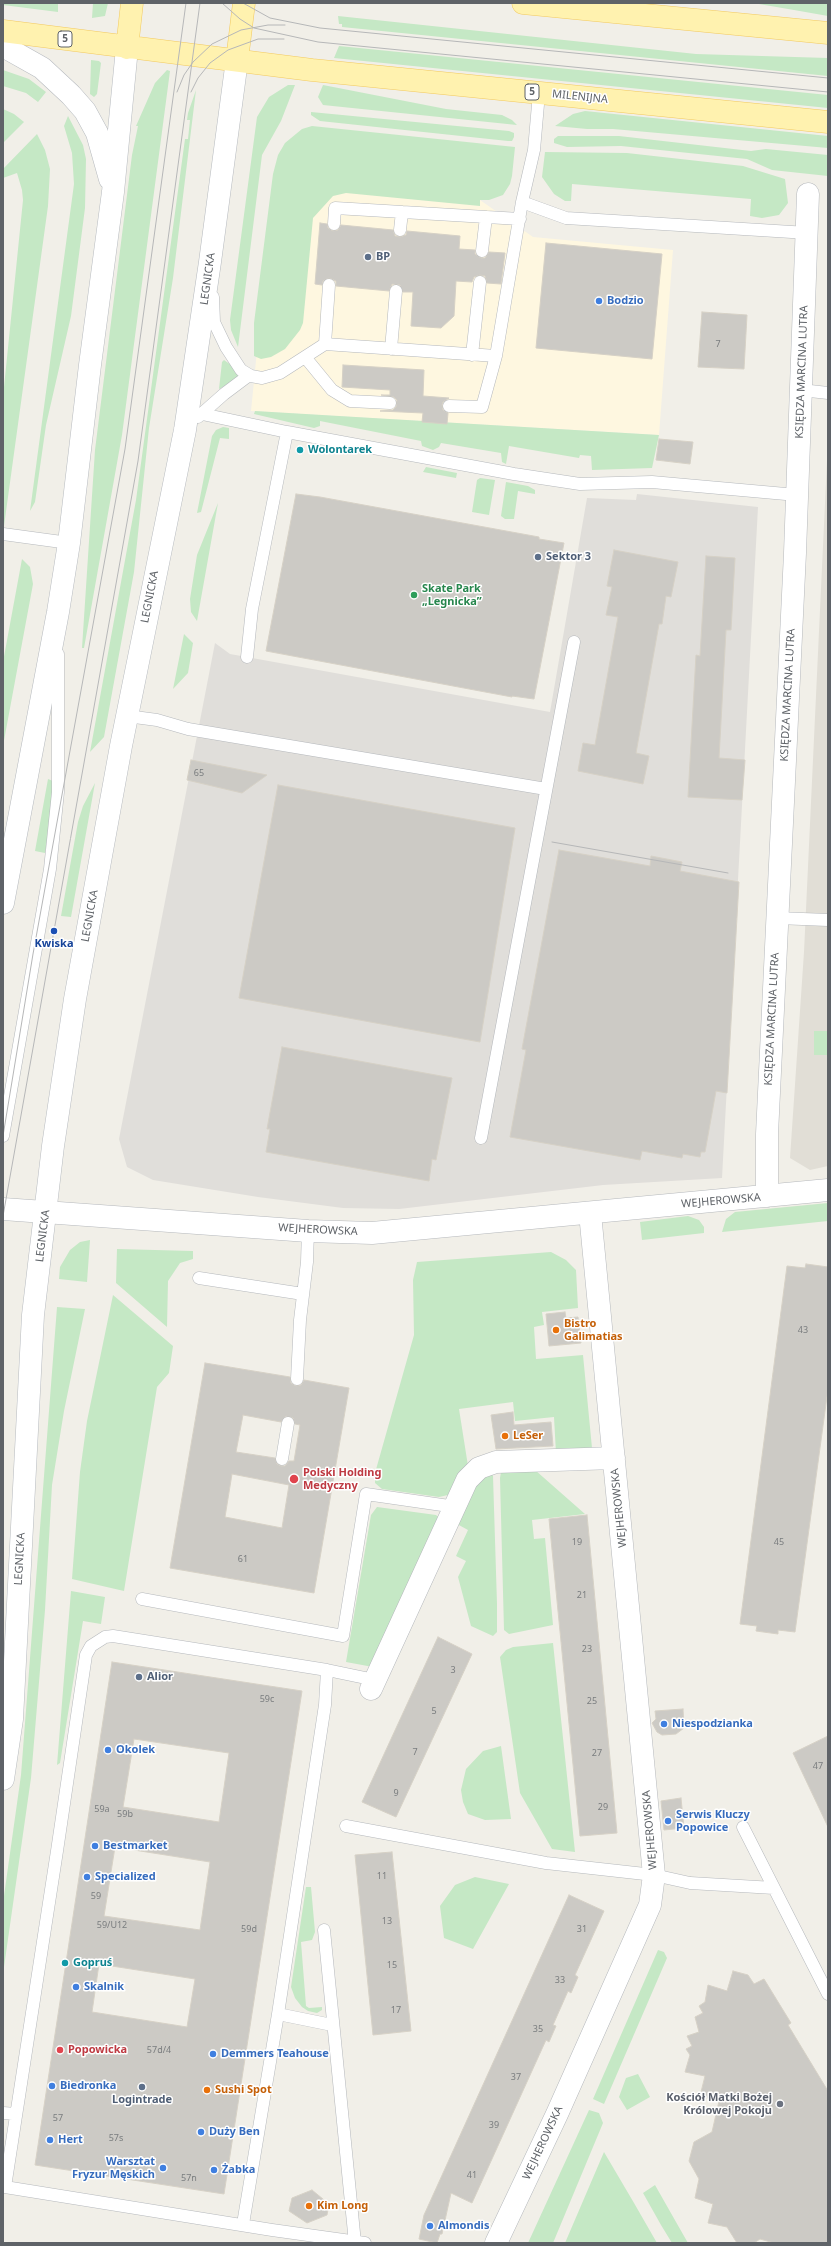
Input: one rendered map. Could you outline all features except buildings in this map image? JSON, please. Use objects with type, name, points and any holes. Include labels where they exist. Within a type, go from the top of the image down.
[{"type":"main road","points":[[128,48],[132,3]]},
{"type":"main road","points":[[237,60],[244,3]]},
{"type":"main road","points":[[523,3],[828,33]]},
{"type":"main road","name":"5","points":[[3,31],[128,48],[237,60]]},
{"type":"main road","name":"MILENIJNA","points":[[237,60],[539,93],[828,122]]},
{"type":"street","points":[[3,46],[42,68],[71,94],[85,111],[96,133],[113,192]]},
{"type":"street","points":[[3,903],[58,613],[69,543],[90,365],[113,192],[128,48]]},
{"type":"street","name":"LEGNICKA","points":[[3,1779],[12,1719],[33,1315],[52,1153],[75,999],[127,716],[185,430],[210,262],[237,60]]},
{"type":"street","name":"KSIĘDZA MARCINA LUTRA","points":[[767,1196],[767,1134],[797,495],[808,233],[808,194]]},
{"type":"street","name":"WEJHEROWSKA","points":[[3,1209],[308,1231],[372,1233],[828,1190]]},
{"type":"street","name":"WEJHEROWSKA","points":[[496,2243],[650,1905],[654,1875],[590,1213]]},
{"type":"street","name":"WEJHEROWSKA","points":[[373,1684],[456,1507],[467,1480],[479,1468],[490,1463],[614,1458]]},
{"type":"lane","points":[[449,406],[482,407],[496,356],[522,202],[535,146],[539,93]]},
{"type":"lane","points":[[522,202],[566,218],[808,233]]},
{"type":"lane","points":[[334,224],[336,208],[520,219]]},
{"type":"lane","points":[[400,230],[402,212]]},
{"type":"lane","points":[[482,251],[486,217]]},
{"type":"lane","points":[[210,262],[214,322],[226,347],[241,370],[248,376],[262,378],[280,373],[324,344],[496,356]]},
{"type":"lane","points":[[472,355],[480,282]]},
{"type":"lane","points":[[324,344],[329,285]]},
{"type":"lane","points":[[392,349],[396,291]]},
{"type":"lane","points":[[305,357],[332,390],[350,401],[390,403]]},
{"type":"lane","points":[[185,430],[234,385],[248,376]]},
{"type":"lane","points":[[801,390],[828,393]]},
{"type":"lane","points":[[202,414],[287,432],[514,474],[580,484],[652,482],[797,495]]},
{"type":"lane","points":[[247,657],[252,609],[287,432]]},
{"type":"lane","points":[[3,534],[69,543]]},
{"type":"lane","points":[[3,1136],[50,869],[58,792],[58,613]]},
{"type":"lane","points":[[481,1138],[574,642]]},
{"type":"lane","points":[[127,716],[157,720],[188,729],[546,789]]},
{"type":"lane","points":[[777,918],[828,920]]},
{"type":"lane","points":[[297,1379],[300,1320],[307,1262],[308,1231]]},
{"type":"lane","points":[[199,1278],[304,1294]]},
{"type":"lane","points":[[282,1460],[288,1423]]},
{"type":"lane","points":[[142,1599],[343,1636],[366,1494],[456,1507]]},
{"type":"lane","points":[[324,1930],[332,2025],[358,2243],[5,2187],[86,1655],[91,1646],[105,1637],[113,1636],[327,1670],[373,1684]]},
{"type":"lane","points":[[243,2224],[278,2014],[325,1705],[327,1670]]},
{"type":"lane","points":[[346,1826],[546,1863],[654,1875],[690,1882],[774,1888]]},
{"type":"lane","points":[[743,1827],[828,1994]]},
{"type":"lane","points":[[278,2014],[332,2025]]},
{"type":"lane","points":[[3,2113],[16,2114]]},
{"type":"shaded area","points":[[321,187],[480,200],[533,237],[673,250],[659,435],[251,411],[270,220]]},
{"type":"shaded area","points":[[828,439],[828,1166],[810,1170],[790,1158],[804,952]]},
{"type":"shaded area","points":[[637,494],[758,507],[722,1178],[603,1185],[399,1209],[343,1208],[258,1197],[153,1180],[127,1167],[119,1139],[215,643],[230,654],[550,712],[587,498],[636,500]]},
{"type":"green space","points":[[3,3],[58,3],[58,12],[3,5]]},
{"type":"green space","points":[[93,3],[108,3],[105,16],[92,18]]},
{"type":"green space","points":[[753,3],[828,4],[828,16],[794,10]]},
{"type":"green space","points":[[338,16],[696,54],[828,58],[828,76],[342,27],[342,24],[339,24]]},
{"type":"green space","points":[[339,46],[828,95],[828,108],[334,58]]},
{"type":"green space","points":[[91,60],[99,61],[101,63],[97,94],[94,97],[90,94]]},
{"type":"green space","points":[[3,70],[29,79],[46,92],[38,102],[26,93],[3,86]]},
{"type":"green space","points":[[167,70],[170,71],[122,435],[84,648],[82,648],[95,450],[132,155],[138,126],[136,126],[155,83]]},
{"type":"green space","points":[[288,85],[295,85],[281,121],[262,155],[238,347],[231,330],[230,320],[257,117],[269,97]]},
{"type":"green space","points":[[323,85],[446,109],[502,115],[512,120],[517,125],[323,105],[318,97]]},
{"type":"green space","points":[[196,90],[173,278],[149,428],[134,572],[104,737],[90,752],[136,500],[185,139],[188,139],[190,120],[187,120],[188,113]]},
{"type":"green space","points":[[3,109],[14,114],[24,122],[3,143]]},
{"type":"green space","points":[[585,111],[828,136],[828,148],[613,129],[587,129],[555,126],[573,114]]},
{"type":"green space","points":[[311,112],[509,131],[514,133],[514,137],[512,141],[508,141],[320,121],[311,115]]},
{"type":"green space","points":[[68,116],[83,145],[86,159],[85,208],[71,316],[46,425],[35,502],[30,511],[74,184],[72,153],[64,126]]},
{"type":"green space","points":[[312,126],[515,147],[512,176],[510,184],[503,195],[489,200],[480,200],[480,206],[346,193],[333,196],[313,218],[303,323],[300,330],[285,349],[271,357],[261,359],[254,356],[254,323],[273,174],[278,155],[285,143],[302,129]]},
{"type":"green space","points":[[37,134],[45,150],[50,169],[48,206],[4,526],[3,397],[23,200],[17,173],[3,178],[3,169]]},
{"type":"green space","points":[[558,136],[619,136],[751,151],[766,149],[828,155],[828,176],[772,170],[747,159],[621,146],[567,147],[554,143],[554,139]]},
{"type":"green space","points":[[545,152],[627,153],[743,166],[785,179],[788,203],[779,215],[762,218],[750,216],[751,199],[572,184],[571,201],[565,201],[554,194],[542,177]]},
{"type":"green space","points":[[224,360],[238,370],[238,379],[219,389],[222,362]]},
{"type":"green space","points":[[255,411],[659,435],[652,468],[592,470],[591,456],[580,455],[579,458],[509,446],[506,464],[502,462],[501,453],[441,443],[439,447],[433,450],[422,446],[421,441],[320,421],[320,426],[314,428],[254,414]]},
{"type":"green space","points":[[223,427],[229,428],[229,439],[220,438],[201,512],[197,513],[212,436],[216,430]]},
{"type":"green space","points":[[426,467],[457,473],[456,478],[423,472]]},
{"type":"green space","points":[[480,478],[495,480],[489,515],[472,512],[477,480]]},
{"type":"green space","points":[[506,482],[528,486],[535,490],[535,494],[518,491],[514,519],[505,519],[501,516]]},
{"type":"green space","points":[[218,503],[197,621],[191,612],[190,599],[197,555]]},
{"type":"green space","points":[[22,559],[30,567],[33,584],[3,746],[3,662]]},
{"type":"green space","points":[[184,634],[193,643],[188,673],[173,689]]},
{"type":"green space","points":[[48,779],[53,781],[52,815],[45,853],[35,851]]},
{"type":"green space","points":[[95,783],[71,917],[61,916],[78,822],[83,806]]},
{"type":"green space","points":[[814,1031],[828,1031],[828,1055],[814,1055]]},
{"type":"green space","points":[[828,1203],[828,1221],[722,1232],[726,1219],[735,1212]]},
{"type":"green space","points":[[688,1216],[699,1220],[704,1227],[704,1233],[642,1240],[640,1222]]},
{"type":"green space","points":[[90,1240],[87,1282],[59,1279],[60,1267],[70,1250],[80,1242]]},
{"type":"green space","points":[[117,1249],[193,1251],[193,1259],[180,1263],[168,1281],[167,1327],[116,1283]]},
{"type":"green space","points":[[551,1252],[566,1260],[576,1270],[578,1308],[542,1312],[544,1325],[534,1327],[536,1359],[583,1355],[592,1448],[587,1452],[556,1453],[554,1417],[515,1421],[513,1402],[459,1409],[468,1466],[455,1488],[448,1495],[439,1497],[382,1489],[375,1483],[375,1473],[414,1335],[413,1280],[417,1262]]},
{"type":"green space","points":[[113,1295],[173,1346],[169,1373],[157,1387],[124,1591],[72,1579],[80,1472],[87,1421]]},
{"type":"green space","points":[[57,1307],[85,1309],[64,1411],[52,1485],[45,1610],[31,1778],[3,1974],[3,1903],[21,1775]]},
{"type":"green space","points":[[535,1470],[585,1514],[532,1520],[534,1539],[545,1538],[553,1625],[509,1634],[504,1630],[500,1478],[501,1472]]},
{"type":"green space","points":[[490,1472],[493,1476],[497,1604],[497,1632],[493,1636],[471,1626],[458,1577],[466,1561],[456,1556],[468,1530],[457,1524],[479,1478]]},
{"type":"green space","points":[[377,1507],[436,1515],[441,1519],[373,1667],[346,1662],[371,1515]]},
{"type":"green space","points":[[71,1591],[105,1597],[101,1624],[83,1621],[60,1763],[57,1765]]},
{"type":"green space","points":[[553,1643],[575,1852],[552,1849],[520,1793],[500,1657],[506,1650],[513,1647]]},
{"type":"green space","points":[[501,1746],[511,1819],[485,1820],[468,1814],[463,1802],[461,1790],[466,1769],[483,1751]]},
{"type":"green space","points":[[475,1877],[509,1884],[473,1949],[444,1938],[440,1906],[455,1885]]},
{"type":"green space","points":[[306,1887],[311,1887],[315,1932],[312,1940],[301,1942],[306,2006],[309,2008],[322,2007],[322,2010],[317,2013],[308,2011],[302,2007],[295,1998],[291,1987]]},
{"type":"green space","points":[[658,1950],[664,1952],[667,1958],[604,2104],[593,2099]]},
{"type":"green space","points":[[638,2074],[650,2097],[627,2110],[619,2097],[626,2078]]},
{"type":"green space","points":[[589,2110],[599,2113],[603,2123],[553,2243],[528,2243]]},
{"type":"green space","points":[[604,2152],[634,2203],[657,2243],[565,2243]]},
{"type":"green space","points":[[655,2185],[688,2243],[672,2243],[661,2225],[643,2193]]},
{"type":"tram line","points":[[3,1136],[33,954],[125,449],[186,3]]},
{"type":"tram line","points":[[3,1216],[138,461],[200,3]]},
{"type":"tram line","points":[[222,3],[240,19],[254,28],[318,42],[828,92]]},
{"type":"tram line","points":[[243,3],[270,18],[320,28],[828,78]]},
{"type":"tram line","points":[[177,92],[184,75],[193,62],[212,44],[241,30],[268,25],[285,25]]},
{"type":"tram line","points":[[191,92],[198,78],[210,63],[228,50],[258,39],[284,39]]},
{"type":"tram line","points":[[552,842],[728,873]]},
{"type":"place","name":"BP","points":[[368,257]]},
{"type":"place","name":"Bodzio","points":[[599,301]]},
{"type":"place","name":"Wolontarek","points":[[300,450]]},
{"type":"place","name":"Sektor 3","points":[[538,557]]},
{"type":"place","name":"Skate Park „Legnicka”","points":[[414,595]]},
{"type":"place","name":"Kwiska","points":[[54,931]]},
{"type":"place","name":"Bistro Galimatias","points":[[556,1330]]},
{"type":"place","name":"LeSer","points":[[505,1436]]},
{"type":"place","name":"Polski Holding Medyczny","points":[[294,1479]]},
{"type":"place","name":"Alior","points":[[139,1677]]},
{"type":"place","name":"Niespodzianka","points":[[664,1724]]},
{"type":"place","name":"Okolek","points":[[108,1750]]},
{"type":"place","name":"Serwis Kluczy Popowice","points":[[668,1821]]},
{"type":"place","name":"Bestmarket","points":[[95,1846]]},
{"type":"place","name":"Specialized","points":[[87,1877]]},
{"type":"place","name":"Gopruś","points":[[65,1963]]},
{"type":"place","name":"Skalnik","points":[[76,1987]]},
{"type":"place","name":"Popowicka","points":[[60,2050]]},
{"type":"place","name":"Demmers Teahouse","points":[[213,2054]]},
{"type":"place","name":"Biedronka","points":[[52,2086]]},
{"type":"place","name":"Logintrade","points":[[142,2087]]},
{"type":"place","name":"Sushi Spot","points":[[207,2090]]},
{"type":"place","name":"Kościół Matki Bożej Królowej Pokoju","points":[[780,2104]]},
{"type":"place","name":"Duży Ben","points":[[201,2132]]},
{"type":"place","name":"Hert","points":[[50,2140]]},
{"type":"place","name":"Warsztat Fryzur Męskich","points":[[163,2168]]},
{"type":"place","name":"Żabka","points":[[214,2170]]},
{"type":"place","name":"Kim Long","points":[[309,2206]]},
{"type":"place","name":"Almondis","points":[[430,2226]]}]
